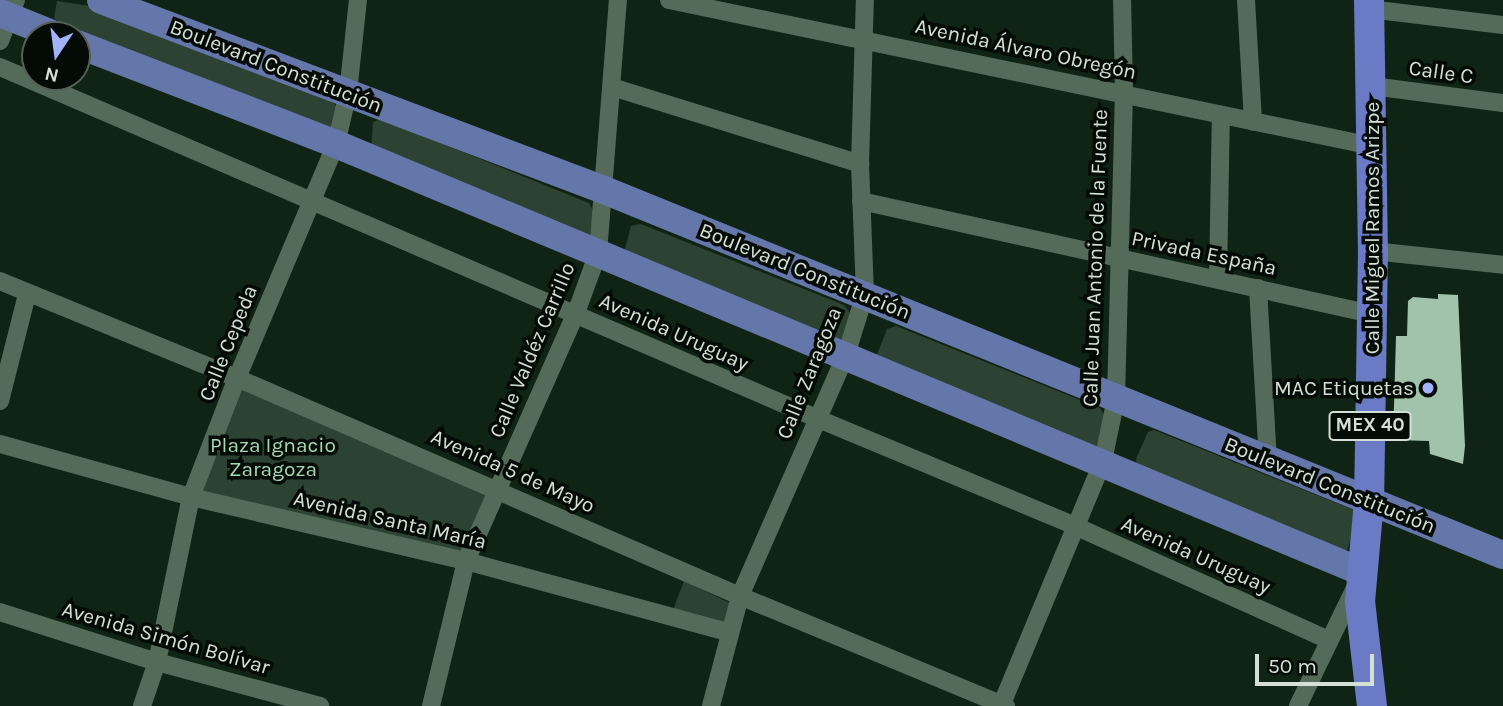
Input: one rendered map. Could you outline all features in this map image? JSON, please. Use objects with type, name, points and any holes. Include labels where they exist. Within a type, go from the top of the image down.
[{"type":"highway","name":"Calle Miguel Ramos Arizpe","points":[[1369,5],[1373,251],[1369,501],[1362,573],[1361,631],[1372,706]]},
{"type":"main road","name":"Boulevard Constitución","points":[[101,0],[604,190],[1503,555]]},
{"type":"main road","points":[[91,49],[336,145],[846,355],[1103,461],[1362,573]]},
{"type":"street","name":"Calle Cepeda","points":[[142,706],[156,662],[191,497],[237,378],[336,145],[348,93],[358,0]]},
{"type":"street","name":"Calle Valdéz Carrillo","points":[[431,706],[466,561],[496,488],[576,313],[598,253],[618,0]]},
{"type":"street","name":"Avenida Álvaro Obregón","points":[[670,0],[1125,92],[1221,116],[1372,146]]},
{"type":"street","name":"Calle Zaragoza","points":[[711,706],[728,632],[740,596],[846,355],[864,294],[860,164],[866,39],[865,0]]},
{"type":"street","name":"Calle Juan Antonio de la Fuente","points":[[1003,705],[1103,461],[1116,398],[1118,257],[1125,92],[1122,0]]},
{"type":"street","points":[[1246,0],[1253,122]]},
{"type":"street","points":[[1369,5],[1503,25]]},
{"type":"street","name":"Avenida Uruguay","points":[[0,67],[816,418],[1075,526],[1329,640]]},
{"type":"street","name":"Calle C","points":[[1372,86],[1503,103]]},
{"type":"street","points":[[612,87],[860,164]]},
{"type":"street","points":[[1218,279],[1221,116]]},
{"type":"street","name":"Privada España","points":[[862,201],[1372,314]]},
{"type":"street","points":[[1373,251],[1503,265]]},
{"type":"street","name":"Avenida 5 de Mayo","points":[[0,281],[237,378],[740,596],[1003,705]]},
{"type":"street","points":[[1258,288],[1268,459]]},
{"type":"street","points":[[0,401],[27,294]]},
{"type":"street","name":"Avenida Santa María","points":[[0,444],[191,497],[466,561],[728,632]]},
{"type":"street","points":[[1298,706],[1362,573]]},
{"type":"street","name":"Avenida Simón Bolívar","points":[[0,612],[156,662],[320,706]]},
{"type":"green space","points":[[57,1],[103,8],[332,100],[337,108],[332,126],[324,132],[91,35],[91,21],[58,21],[54,18]]},
{"type":"green space","points":[[381,119],[589,203],[594,213],[589,239],[371,150],[373,122]]},
{"type":"green space","points":[[641,224],[844,305],[851,314],[841,340],[624,252],[631,226]]},
{"type":"green space","points":[[896,326],[1100,408],[1106,418],[1097,446],[1086,449],[876,357],[887,329]]},
{"type":"green space","name":"Plaza Ignacio Zaragoza","points":[[237,379],[494,488],[465,561],[192,497]]},
{"type":"green space","points":[[1154,430],[1354,510],[1358,516],[1347,551],[1137,470],[1136,459],[1148,432]]},
{"type":"green space","points":[[684,581],[734,605],[726,623],[673,610]]},
{"type":"building","name":"MAC Etiquetas","points":[[1438,294],[1458,295],[1465,446],[1463,464],[1430,454],[1429,441],[1393,440],[1396,336],[1407,336],[1408,301],[1413,297],[1438,299]]},
{"type":"place","name":"MAC Etiquetas","points":[[1428,388]]}]
